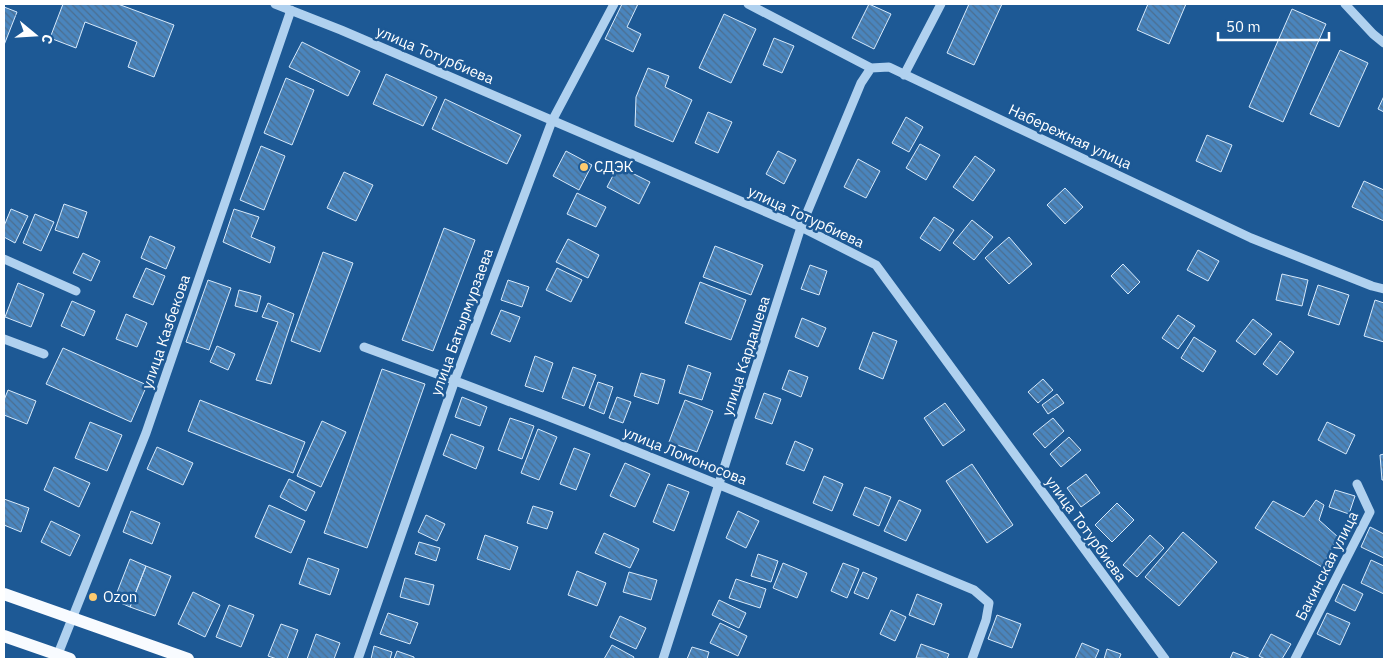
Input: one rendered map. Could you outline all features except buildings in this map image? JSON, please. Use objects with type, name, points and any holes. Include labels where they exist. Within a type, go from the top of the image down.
[{"type":"main road","points":[[4,594],[188,659]]},
{"type":"main road","points":[[4,636],[57,657],[70,659]]},
{"type":"street","name":"улица Тотурбиева","points":[[275,4],[349,33],[801,227],[876,265],[1164,659]]},
{"type":"street","name":"улица Батырмурзаева","points":[[358,659],[455,380],[552,121],[614,4]]},
{"type":"street","name":"Набережная улица","points":[[748,4],[871,68],[889,67],[1251,238],[1384,290]]},
{"type":"street","points":[[904,75],[941,4]]},
{"type":"street","points":[[1345,4],[1384,43]]},
{"type":"street","name":"улица Казбекова","points":[[57,657],[146,433],[291,10]]},
{"type":"street","name":"улица Кардашева","points":[[663,659],[801,227],[861,83],[871,68]]},
{"type":"street","points":[[4,259],[76,291]]},
{"type":"street","points":[[4,339],[44,354]]},
{"type":"street","name":"улица Ломоносова","points":[[364,347],[455,380],[720,484],[974,590],[989,603],[986,620],[972,659]]},
{"type":"street","name":"Бакинская улица","points":[[1295,659],[1370,512],[1357,484]]},
{"type":"place","name":"СДЭК","points":[[584,167]]},
{"type":"place","name":"Ozon","points":[[93,597]]}]
